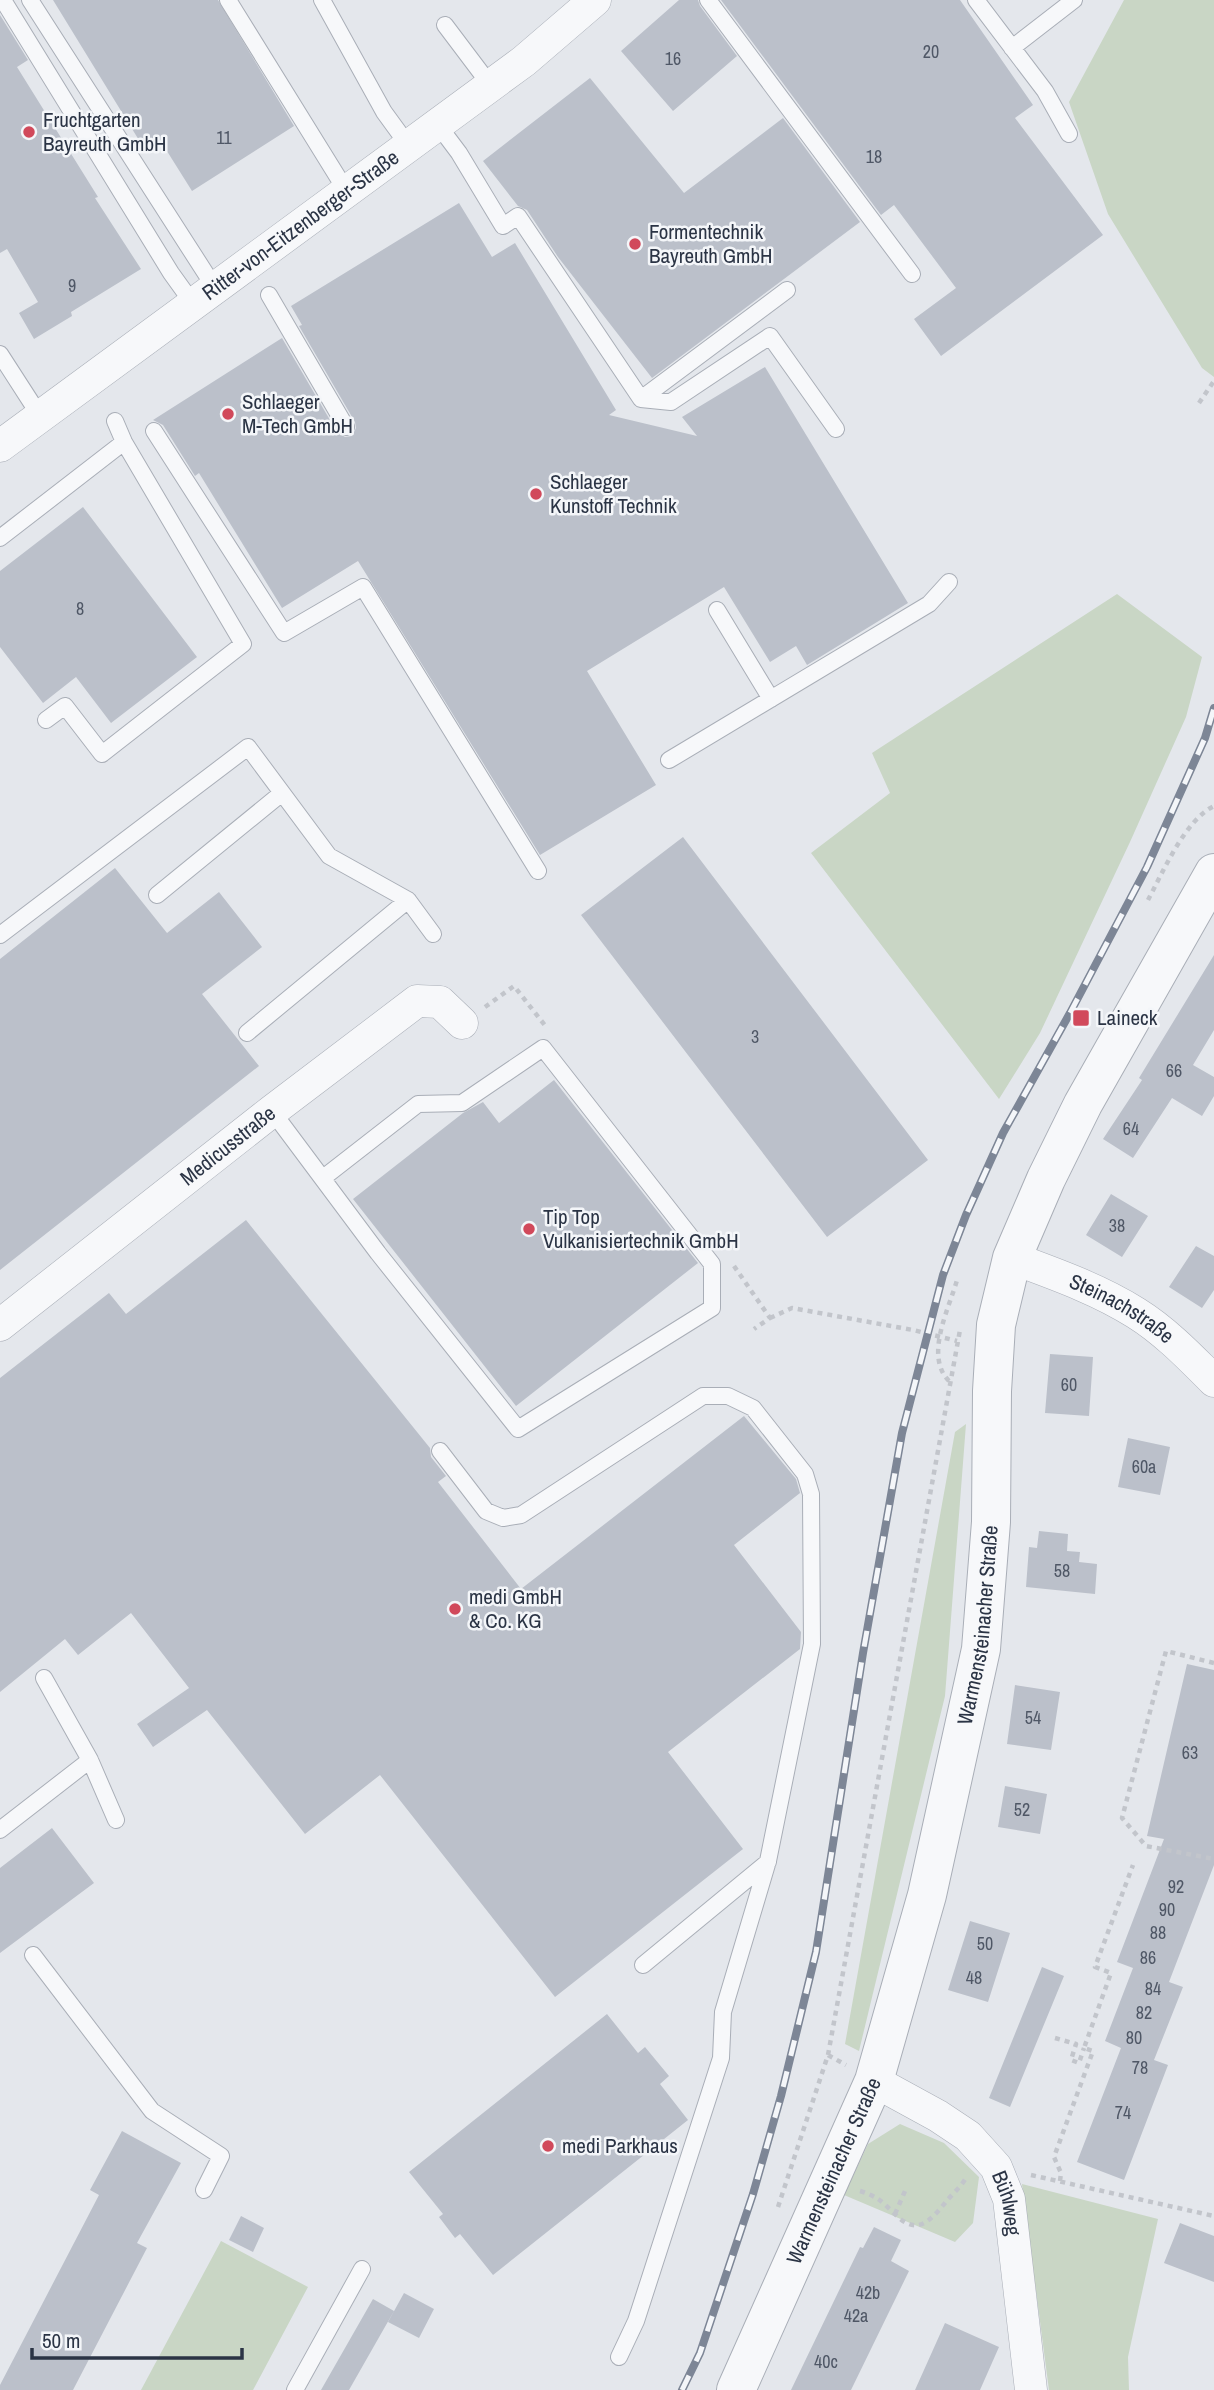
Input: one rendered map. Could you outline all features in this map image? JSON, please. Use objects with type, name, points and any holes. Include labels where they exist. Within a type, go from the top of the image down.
[{"type":"street","name":"Ritter-von-Eitzenberger-Straße","points":[[0,446],[491,86],[595,0]]},
{"type":"street","name":"Warmensteinacher Straße","points":[[736,2390],[874,2081],[927,1895],[981,1649],[990,1522],[996,1325],[1012,1258],[1046,1179],[1083,1104],[1214,873]]},
{"type":"street","name":"Medicusstraße","points":[[0,1325],[272,1111],[417,1001],[440,1002],[462,1023]]},
{"type":"street","name":"Steinachstraße","points":[[1012,1258],[1077,1282],[1137,1313],[1175,1343],[1214,1381]]},
{"type":"street","name":"Bühlweg","points":[[874,2081],[938,2116],[968,2136],[996,2167],[1009,2199],[1031,2390]]},
{"type":"lane","points":[[3,0],[164,261],[204,297]]},
{"type":"lane","points":[[30,0],[204,297]]},
{"type":"lane","points":[[228,0],[347,192]]},
{"type":"lane","points":[[322,0],[384,112],[408,145]]},
{"type":"lane","points":[[708,0],[912,274]]},
{"type":"lane","points":[[976,0],[1045,91],[1069,134]]},
{"type":"lane","points":[[1012,47],[1074,0]]},
{"type":"lane","points":[[445,25],[491,86]]},
{"type":"lane","points":[[438,125],[503,226],[519,216],[641,399]]},
{"type":"lane","points":[[641,399],[787,290]]},
{"type":"lane","points":[[269,295],[346,427]]},
{"type":"lane","points":[[641,399],[671,402],[770,336],[836,429]]},
{"type":"lane","points":[[0,354],[40,416]]},
{"type":"lane","points":[[46,720],[65,706],[102,754],[243,644],[114,421]]},
{"type":"lane","points":[[154,431],[284,633],[363,587],[538,871]]},
{"type":"lane","points":[[0,538],[124,442]]},
{"type":"lane","points":[[669,760],[929,604],[948,582]]},
{"type":"lane","points":[[718,610],[771,699]]},
{"type":"lane","points":[[0,935],[247,747],[329,856],[408,900],[433,934]]},
{"type":"lane","points":[[157,895],[282,793]]},
{"type":"lane","points":[[247,1033],[408,900]]},
{"type":"lane","points":[[272,1111],[378,1252],[518,1429],[712,1308],[712,1264],[542,1048],[462,1103],[418,1104],[323,1178]]},
{"type":"lane","points":[[440,1451],[486,1511],[503,1518],[521,1515],[703,1396],[728,1396],[753,1408],[805,1474],[811,1494],[812,1644],[768,1861],[723,2012],[721,2058],[636,2321],[619,2357]]},
{"type":"lane","points":[[44,1678],[90,1760],[116,1820]]},
{"type":"lane","points":[[0,1830],[90,1760]]},
{"type":"lane","points":[[643,1965],[768,1861]]},
{"type":"lane","points":[[33,1955],[152,2110],[221,2156],[204,2190]]},
{"type":"lane","points":[[295,2390],[362,2269]]},
{"type":"path","points":[[1199,403],[1214,381]]},
{"type":"path","points":[[1148,900],[1175,850],[1201,815],[1214,806]]},
{"type":"path","points":[[949,1381],[942,1374],[938,1361],[940,1338],[957,1280]]},
{"type":"path","points":[[769,1317],[792,1308],[913,1330],[957,1341]]},
{"type":"path","points":[[828,2055],[949,1381],[963,1320]]},
{"type":"path","points":[[1214,1663],[1166,1651],[1122,1818],[1146,1846],[1214,1859]]},
{"type":"path","points":[[1055,2038],[1076,2044],[1070,2060],[1079,2063],[1111,1973],[1095,1967],[1133,1865]]},
{"type":"path","points":[[1060,2181],[1061,2173],[1054,2157],[1093,2050],[1084,2048]]},
{"type":"path","points":[[996,2167],[1214,2216]]},
{"type":"path","points":[[829,2182],[873,2195],[907,2224],[919,2225],[929,2222],[963,2183]]},
{"type":"path","points":[[895,2215],[905,2192]]},
{"type":"green space","points":[[1124,0],[1214,0],[1214,377],[1202,368],[1108,214],[1069,102]]},
{"type":"green space","points":[[1117,594],[1202,657],[1186,717],[1130,842],[1040,1033],[999,1099],[811,853],[890,793],[872,753]]},
{"type":"green space","points":[[966,1424],[945,1696],[859,2051],[845,2044],[955,1432]]},
{"type":"green space","points":[[900,2124],[944,2143],[979,2177],[973,2223],[955,2242],[844,2195],[868,2144]]},
{"type":"green space","points":[[1022,2184],[1158,2219],[1128,2357],[1129,2390],[1049,2390]]},
{"type":"green space","points":[[221,2241],[308,2287],[253,2390],[141,2390]]},
{"type":"building","points":[[53,0],[218,0],[294,126],[192,191],[160,140],[145,150]]},
{"type":"building","points":[[679,0],[698,0],[737,56],[673,111],[621,51]]},
{"type":"building","points":[[721,0],[960,0],[1033,105],[1015,118],[1103,235],[941,356],[914,319],[956,288],[894,205],[881,215]]},
{"type":"building","name":"Fruchtgarten Bayreuth GmbH","points":[[0,15],[28,60],[17,67],[141,269],[71,312],[72,316],[34,339],[19,313],[38,302],[7,249],[0,253]]},
{"type":"building","name":"Formentechnik Bayreuth GmbH","points":[[590,78],[684,193],[783,118],[860,222],[652,378],[558,257],[527,210],[518,206],[483,161]]},
{"type":"building","name":"Schlaeger Kunstoff Technik","points":[[459,203],[492,257],[515,243],[616,410],[609,415],[697,436],[682,417],[765,367],[908,603],[807,665],[796,646],[770,662],[724,587],[587,671],[656,785],[540,855],[358,561],[282,608],[199,473],[195,476],[163,425],[153,420],[282,338],[337,432],[345,437],[352,436],[356,428],[355,422],[299,326],[302,325],[291,306]]},
{"type":"building","points":[[83,507],[197,657],[111,723],[76,677],[43,703],[0,647],[0,571]]},
{"type":"building","points":[[683,837],[928,1160],[827,1237],[581,915]]},
{"type":"building","points":[[115,868],[167,933],[219,892],[262,947],[202,994],[259,1066],[0,1270],[0,959]]},
{"type":"building","points":[[1214,955],[1214,1030],[1193,1065],[1214,1077],[1214,1096],[1202,1116],[1172,1098],[1133,1158],[1103,1139],[1142,1080],[1139,1078]]},
{"type":"building","name":"Tip Top Vulkanisiertechnik GmbH","points":[[554,1080],[698,1263],[516,1406],[353,1199],[463,1113],[483,1102],[499,1123]]},
{"type":"building","points":[[1111,1194],[1148,1216],[1122,1257],[1086,1235]]},
{"type":"building","name":"medi GmbH & Co. KG","points":[[246,1220],[430,1448],[431,1457],[446,1476],[438,1482],[521,1589],[744,1416],[796,1479],[800,1493],[734,1545],[801,1632],[800,1649],[668,1752],[743,1849],[555,1997],[380,1775],[305,1834],[207,1710],[153,1747],[137,1724],[189,1688],[131,1613],[78,1655],[65,1639],[0,1692],[0,1378],[109,1293],[126,1314]]},
{"type":"building","points":[[1196,1246],[1214,1256],[1214,1290],[1202,1308],[1169,1287]]},
{"type":"building","points":[[1050,1354],[1093,1357],[1089,1416],[1045,1413]]},
{"type":"building","points":[[1128,1438],[1170,1447],[1160,1495],[1118,1487]]},
{"type":"building","points":[[1039,1531],[1068,1534],[1067,1551],[1080,1552],[1079,1562],[1097,1564],[1095,1594],[1026,1587],[1029,1547],[1037,1548]]},
{"type":"building","points":[[1187,1664],[1214,1670],[1214,1865],[1169,1982],[1183,1987],[1154,2060],[1168,2065],[1124,2180],[1077,2162],[1121,2048],[1105,2041],[1133,1968],[1117,1962],[1164,1839],[1147,1836]]},
{"type":"building","points":[[1015,1685],[1060,1692],[1051,1750],[1007,1744]]},
{"type":"building","points":[[1005,1786],[1047,1794],[1040,1834],[998,1827]]},
{"type":"building","points":[[52,1828],[94,1883],[0,1953],[0,1868]]},
{"type":"building","points":[[970,1921],[1010,1933],[988,2002],[948,1990]]},
{"type":"building","points":[[1042,1967],[1064,1976],[1010,2107],[989,2098]]},
{"type":"building","name":"medi Parkhaus","points":[[607,2014],[638,2053],[645,2047],[669,2076],[660,2084],[688,2120],[493,2275],[460,2234],[455,2238],[439,2217],[443,2214],[409,2172]]},
{"type":"building","points":[[122,2131],[181,2163],[137,2243],[147,2248],[73,2390],[0,2390],[0,2385],[99,2195],[90,2190]]},
{"type":"building","points":[[241,2216],[264,2228],[253,2252],[229,2240]]},
{"type":"building","points":[[1180,2223],[1214,2236],[1214,2282],[1164,2263]]},
{"type":"building","points":[[874,2227],[901,2240],[891,2261],[909,2271],[851,2390],[791,2390],[860,2247],[863,2248]]},
{"type":"building","points":[[404,2293],[434,2309],[419,2338],[388,2322]]},
{"type":"building","points":[[373,2299],[394,2311],[349,2390],[321,2390]]},
{"type":"building","points":[[945,2323],[999,2347],[980,2390],[915,2390]]},
{"type":"railway","points":[[682,2390],[700,2353],[753,2194],[781,2096],[816,1952],[863,1653],[902,1433],[943,1275],[966,1215],[1003,1133],[1147,867],[1205,738],[1214,708]]},
{"type":"place","name":"Fruchtgarten Bayreuth GmbH","points":[[29,132]]},
{"type":"place","name":"Formentechnik Bayreuth GmbH","points":[[635,244]]},
{"type":"place","name":"Schlaeger M-Tech GmbH","points":[[228,414]]},
{"type":"place","name":"Schlaeger Kunstoff Technik","points":[[536,494]]},
{"type":"place","name":"Laineck","points":[[1081,1018]]},
{"type":"place","name":"Tip Top Vulkanisiertechnik GmbH","points":[[529,1229]]},
{"type":"place","name":"medi GmbH & Co. KG","points":[[455,1609]]},
{"type":"place","name":"medi Parkhaus","points":[[548,2146]]}]
